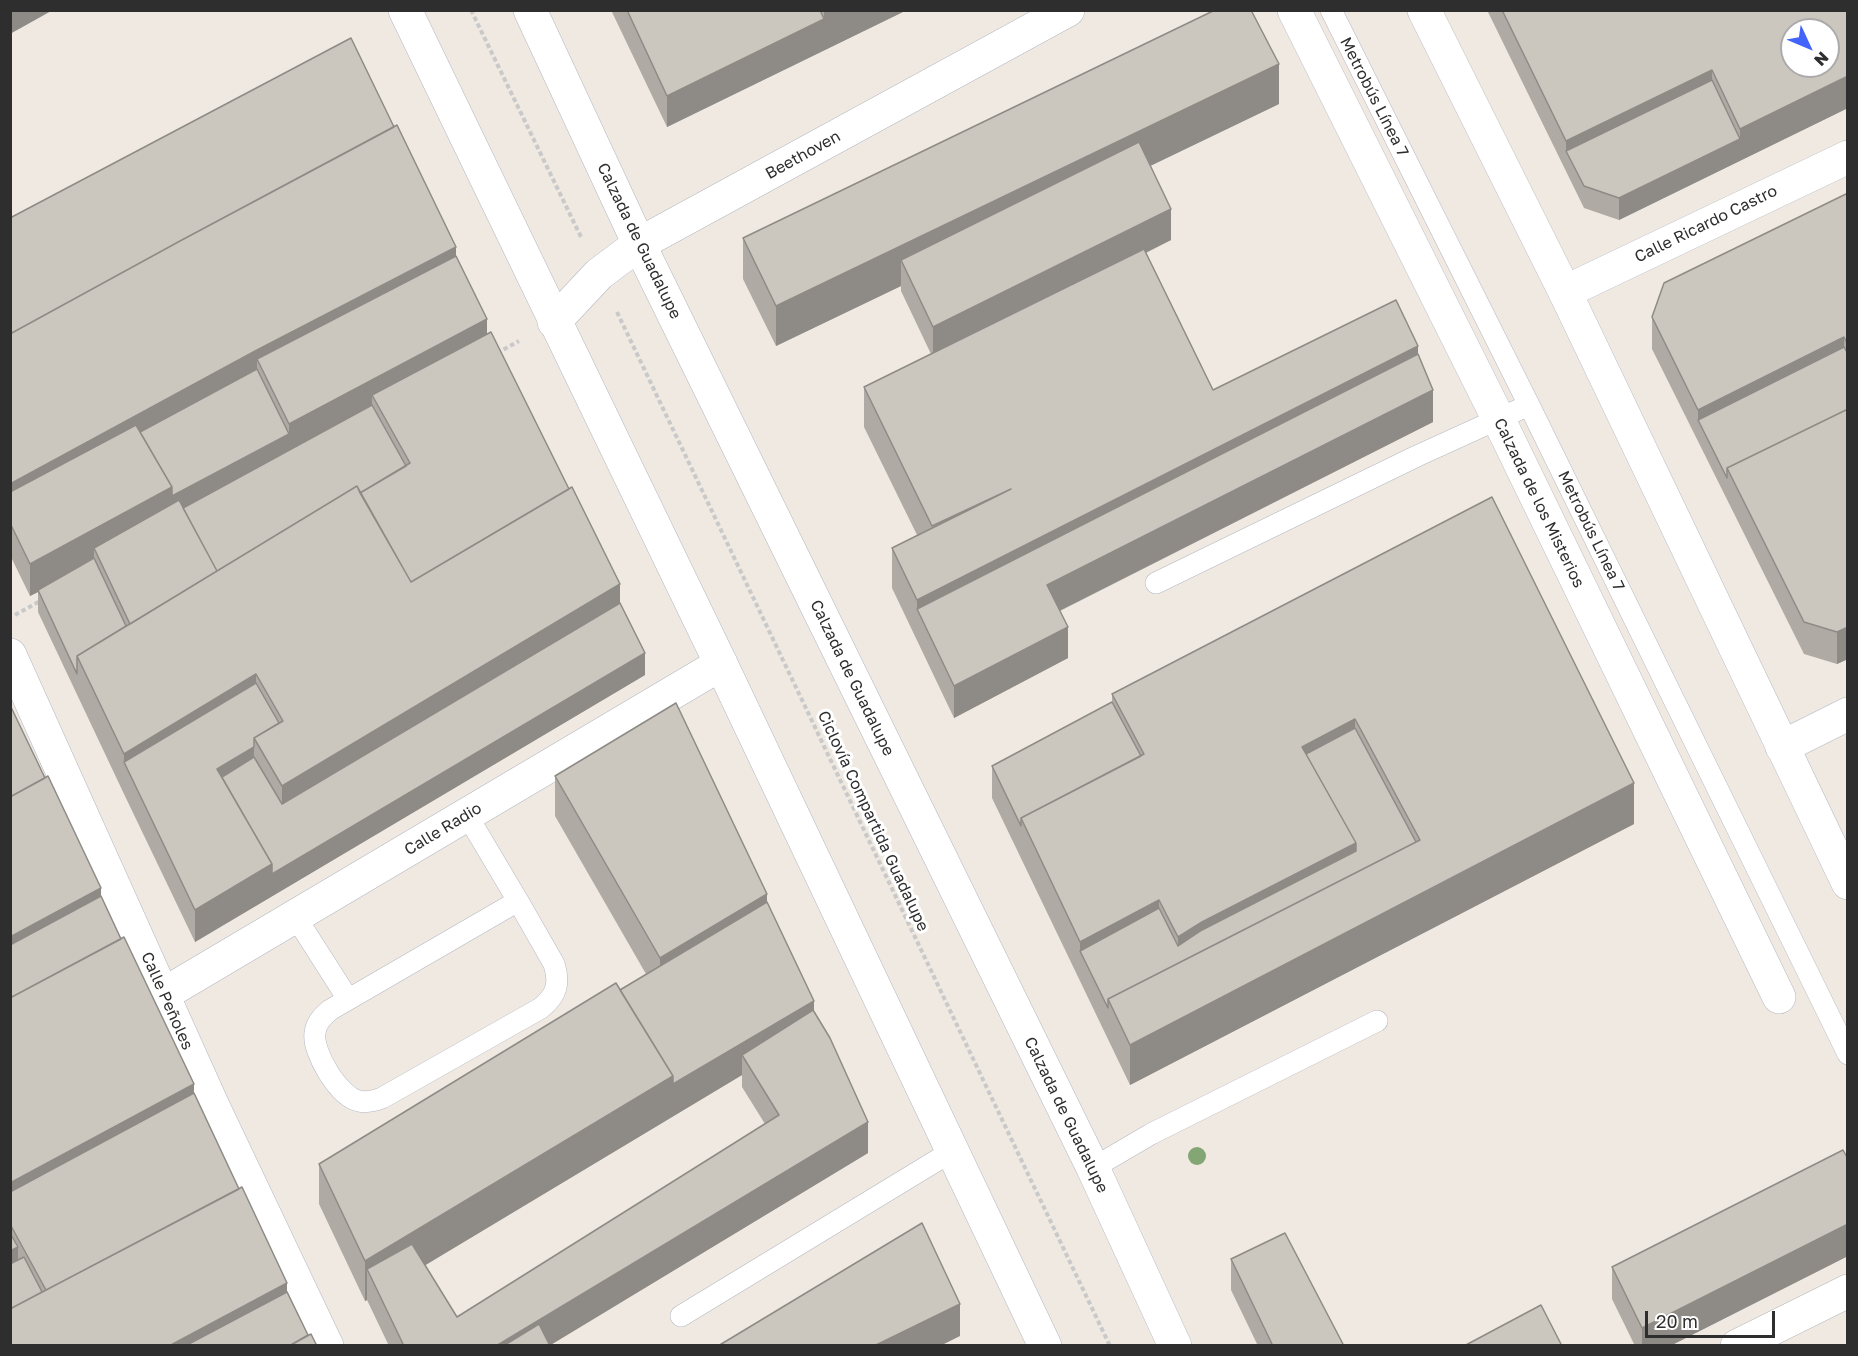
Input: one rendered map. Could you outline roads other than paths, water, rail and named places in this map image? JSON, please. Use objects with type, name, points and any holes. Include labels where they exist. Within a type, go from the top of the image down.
[{"type":"main road","points":[[405,10],[954,1150],[1045,1346]]},
{"type":"main road","name":"Calzada de Guadalupe","points":[[530,10],[639,244],[1093,1168],[1175,1346]]},
{"type":"main road","name":"Beethoven","points":[[554,322],[599,274],[639,244],[1068,10]]},
{"type":"main road","name":"Calzada de los Misterios","points":[[1294,10],[1498,418],[1779,997]]},
{"type":"main road","points":[[1424,10],[1565,292],[1848,883]]},
{"type":"main road","name":"Calle Ricardo Castro","points":[[1565,292],[1848,157]]},
{"type":"main road","name":"Calle Peñoles","points":[[10,655],[212,1104],[327,1346]]},
{"type":"main road","name":"Calle Radio","points":[[164,994],[721,664]]},
{"type":"main road","points":[[1782,747],[1848,714]]},
{"type":"main road","points":[[1737,1346],[1848,1291]]},
{"type":"lane","name":"Metrobús Línea 7","points":[[1330,10],[1529,405],[1848,1054]]},
{"type":"lane","points":[[1156,583],[1406,461],[1529,405]]},
{"type":"lane","points":[[467,815],[518,901],[554,964],[558,975],[557,988],[551,999],[541,1008],[382,1098],[370,1102],[358,1101],[347,1096],[338,1087],[314,1043],[315,1030],[320,1018],[348,999],[518,901]]},
{"type":"lane","points":[[295,916],[348,999]]},
{"type":"lane","points":[[1093,1168],[1151,1134],[1377,1021]]},
{"type":"lane","points":[[681,1316],[954,1150]]}]
